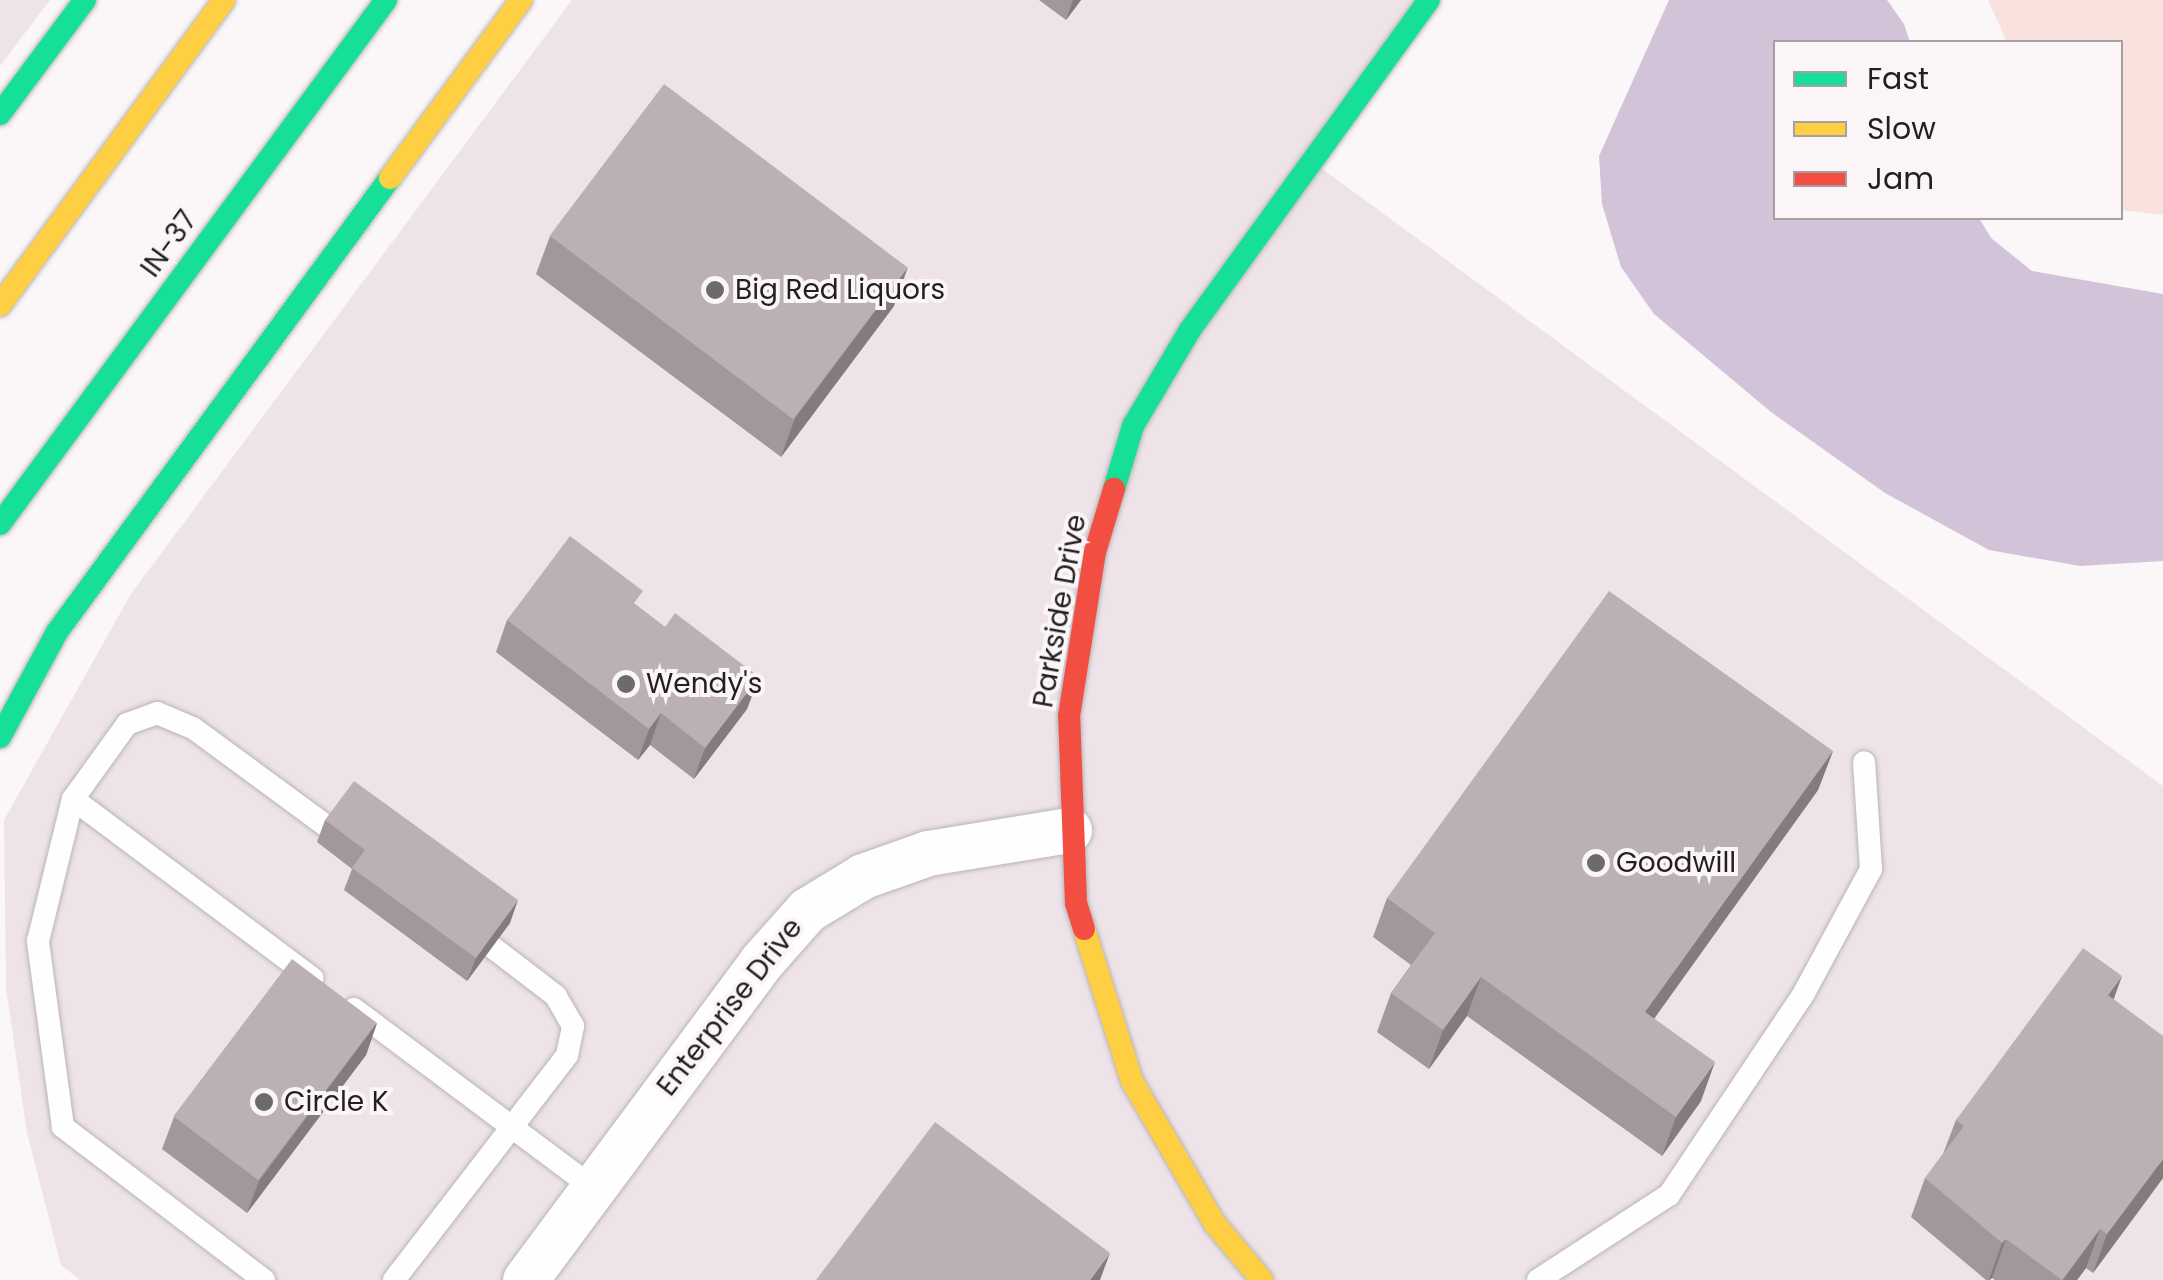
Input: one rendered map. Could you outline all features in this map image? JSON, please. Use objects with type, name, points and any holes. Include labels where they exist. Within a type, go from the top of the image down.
[{"type":"main road","points":[[0,114],[85,0]]},
{"type":"main road","points":[[0,305],[224,0]]},
{"type":"main road","name":"IN-37","points":[[0,524],[386,0]]},
{"type":"main road","points":[[0,736],[57,632],[521,0]]},
{"type":"main road","name":"Parkside Drive","points":[[1262,1280],[1215,1224],[1132,1081],[1076,904],[1069,830],[1075,679],[1095,552],[1134,426],[1190,330],[1429,0]]},
{"type":"street","name":"Enterprise Drive","points":[[525,1280],[592,1187],[807,910],[863,876],[928,853],[1069,830]]},
{"type":"lane","points":[[264,1280],[64,1128],[38,941],[73,800],[128,724],[157,712],[194,728],[328,826]]},
{"type":"lane","points":[[1538,1280],[1669,1195],[1804,993],[1871,869],[1864,762]]},
{"type":"lane","points":[[73,800],[592,1187]]},
{"type":"lane","points":[[394,1280],[566,1054],[573,1026],[556,996],[492,946]]},
{"type":"shaded area","points":[[0,0],[50,0],[0,66]]},
{"type":"shaded area","points":[[572,0],[1442,0],[1313,162],[2163,786],[2163,1280],[80,1280],[61,1265],[27,1133],[6,987],[4,820],[131,594]]},
{"type":"shaded area","points":[[1669,0],[1887,0],[1904,24],[1909,40],[1773,40],[1773,220],[1980,220],[1991,238],[2032,271],[2163,294],[2163,561],[2080,566],[1989,550],[1885,493],[1771,412],[1654,314],[1621,267],[1602,204],[1599,156]]},
{"type":"shaded area","points":[[1988,0],[2163,0],[2163,215],[2123,210],[2123,40],[2006,40]]},
{"type":"building","name":"Big Red Liquors","points":[[664,84],[908,268],[793,419],[550,236]]},
{"type":"building","name":"Wendy's","points":[[570,536],[643,591],[634,603],[665,627],[675,613],[759,677],[705,748],[661,713],[649,729],[507,620]]},
{"type":"building","name":"Goodwill","points":[[1609,591],[1833,751],[1645,1012],[1715,1062],[1676,1117],[1481,977],[1443,1030],[1391,993],[1435,933],[1387,898]]},
{"type":"building","points":[[354,781],[518,900],[476,958],[352,868],[365,850],[325,820]]},
{"type":"building","points":[[2083,948],[2122,976],[2108,995],[2163,1036],[2163,1159],[2107,1234],[2100,1229],[2062,1280],[2006,1239],[2002,1243],[1925,1178],[1964,1126],[1956,1120]]},
{"type":"building","name":"Circle K","points":[[292,959],[377,1023],[258,1180],[173,1116]]},
{"type":"building","points":[[935,1122],[1110,1253],[1090,1280],[816,1280]]},
{"type":"traffic: fast","points":[[0,114],[85,0]]},
{"type":"traffic: fast","points":[[0,524],[386,0]]},
{"type":"traffic: fast","points":[[1114,489],[1133,426],[1190,330],[1429,0]]},
{"type":"traffic: fast","points":[[0,737],[57,632],[390,178]]},
{"type":"traffic: slow","points":[[0,305],[224,0]]},
{"type":"traffic: slow","points":[[390,178],[521,0]]},
{"type":"traffic: slow","points":[[1084,929],[1132,1081],[1215,1224],[1262,1280]]},
{"type":"traffic: jam","points":[[1084,929],[1076,903],[1069,716],[1095,552],[1114,489]]},
{"type":"place","name":"Big Red Liquors","points":[[715,290]]},
{"type":"place","name":"Wendy's","points":[[626,684]]},
{"type":"place","name":"Goodwill","points":[[1596,863]]},
{"type":"place","name":"Circle K","points":[[264,1102]]}]
